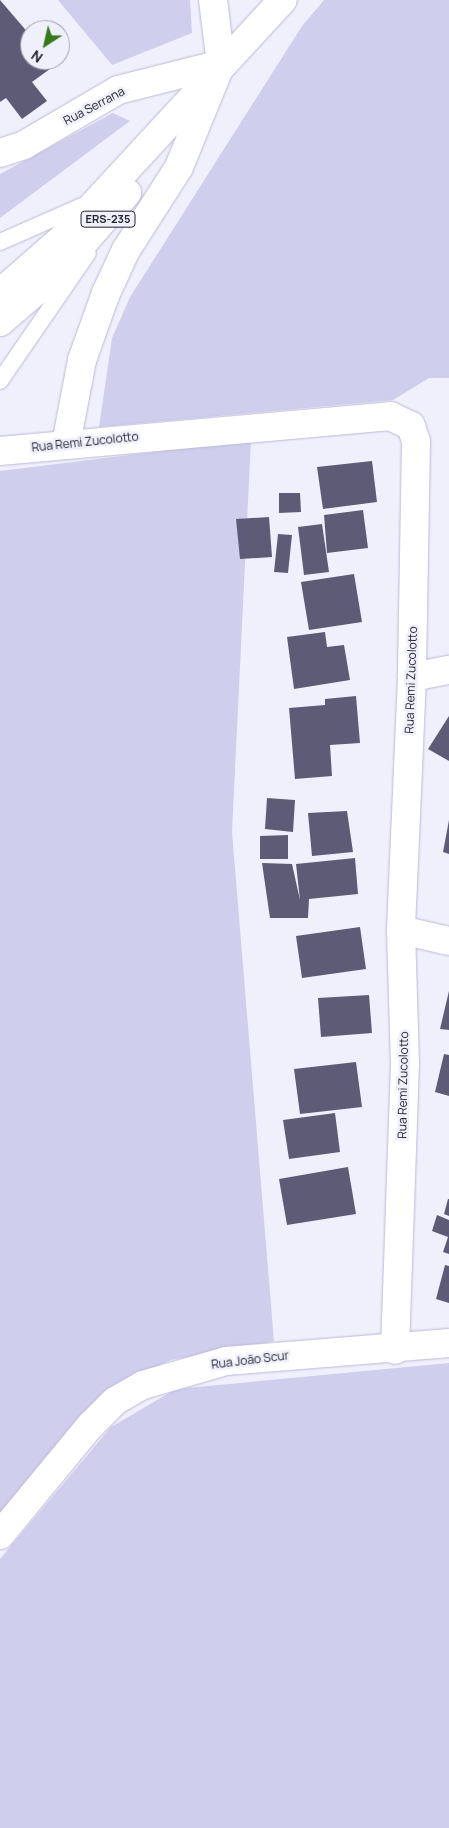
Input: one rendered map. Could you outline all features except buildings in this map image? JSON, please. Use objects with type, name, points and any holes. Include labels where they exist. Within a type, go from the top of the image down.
[{"type":"street","points":[[66,444],[82,360],[106,293],[126,250],[179,167],[221,64],[213,0]]},
{"type":"street","name":"ERS-235","points":[[0,322],[56,274],[193,97],[221,64],[283,0]]},
{"type":"street","name":"Rua Serrana","points":[[0,153],[24,145],[118,90],[221,64]]},
{"type":"street","name":"ERS-235","points":[[0,293],[108,205]]},
{"type":"street","name":"Rua Remi Zucolotto","points":[[0,451],[66,444],[400,418],[411,426],[416,441],[412,677],[401,930],[405,1063],[395,1350]]},
{"type":"street","points":[[412,677],[449,670]]},
{"type":"street","points":[[401,930],[449,941]]},
{"type":"street","name":"Rua João Scur","points":[[0,1535],[90,1426],[115,1401],[143,1385],[226,1360],[395,1350],[449,1343]]},
{"type":"lane","points":[[0,242],[108,205]]},
{"type":"lane","points":[[0,381],[50,314],[108,205]]},
{"type":"shaded area","points":[[58,0],[190,0],[192,33],[112,65]]},
{"type":"shaded area","points":[[324,0],[449,0],[449,378],[429,378],[393,400],[99,427],[112,338],[130,297],[302,26]]},
{"type":"shaded area","points":[[113,113],[130,121],[0,218],[0,174]]},
{"type":"shaded area","points":[[251,440],[232,832],[274,1341],[171,1360],[136,1375],[83,1416],[0,1513],[0,471]]},
{"type":"shaded area","points":[[449,1363],[449,1828],[0,1828],[0,1559],[111,1427],[176,1389]]}]
